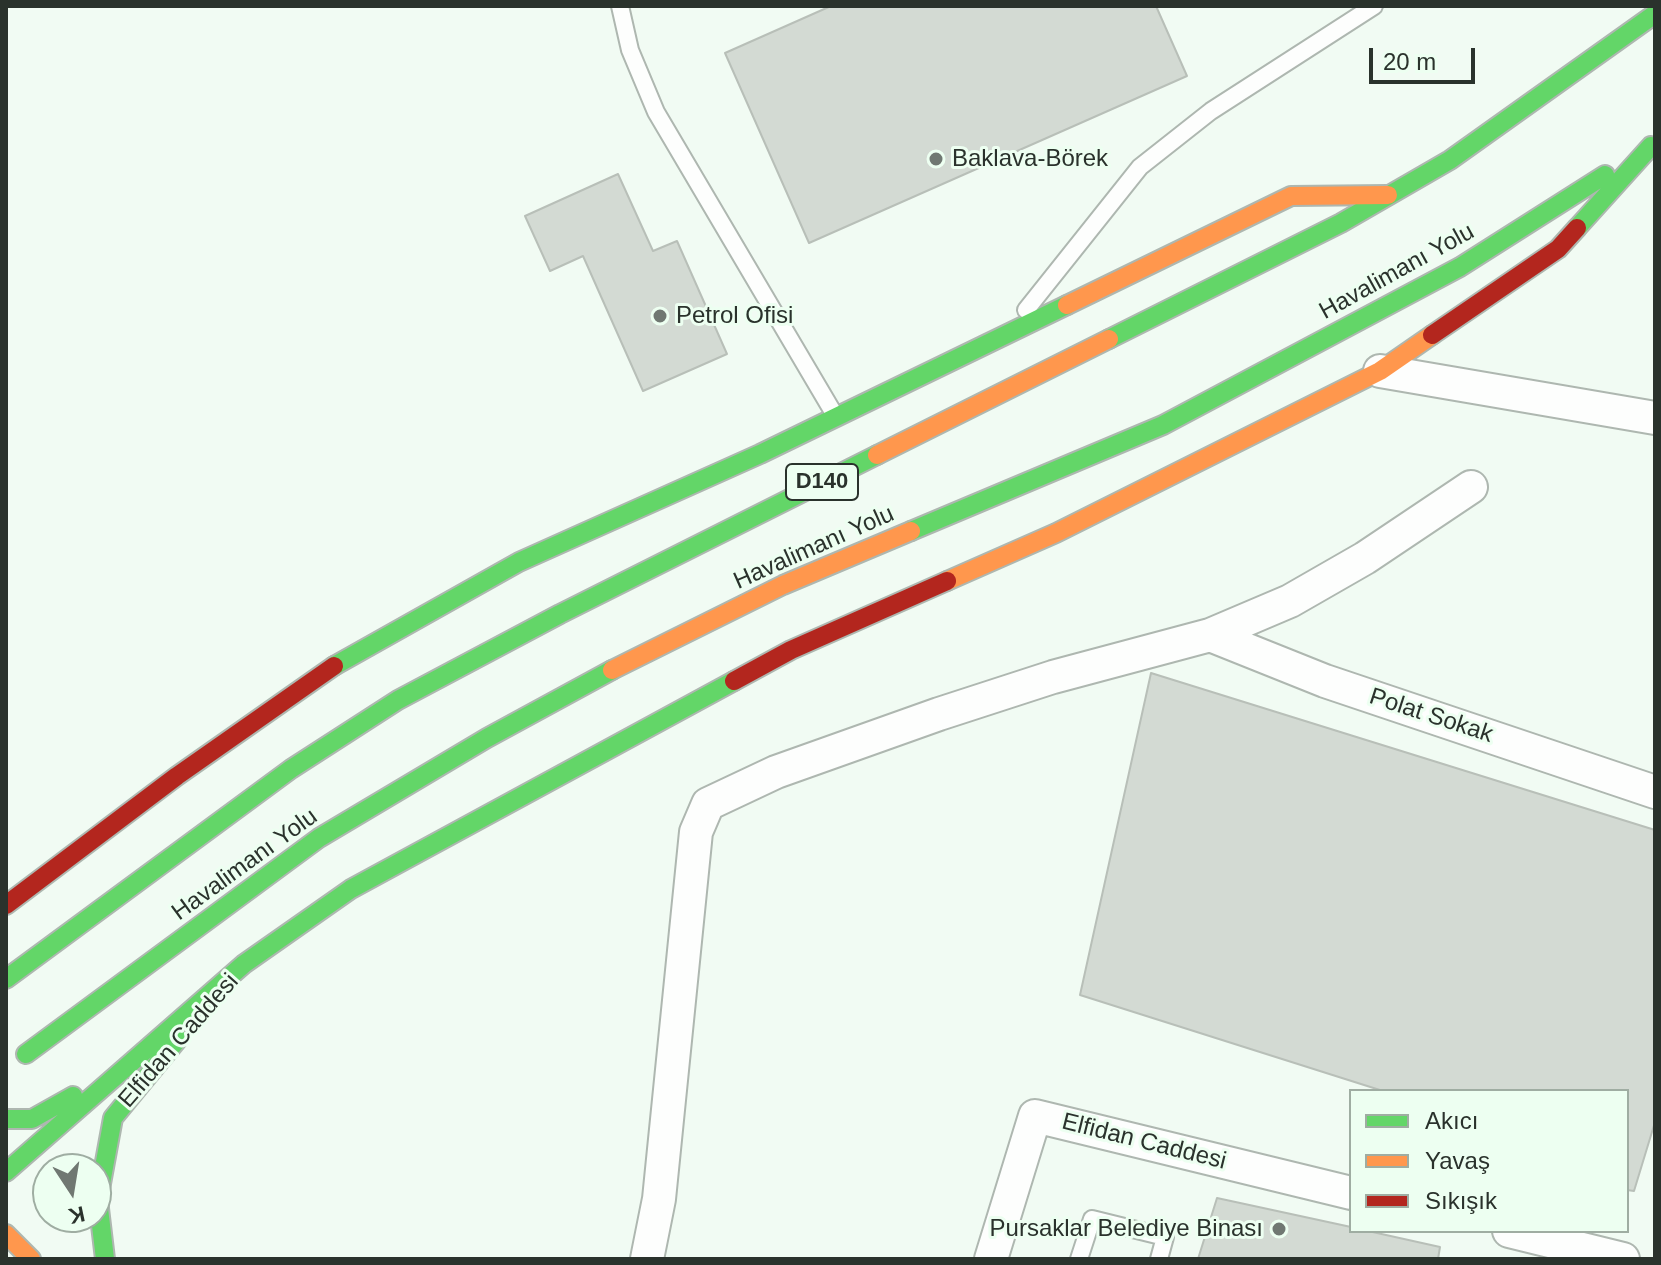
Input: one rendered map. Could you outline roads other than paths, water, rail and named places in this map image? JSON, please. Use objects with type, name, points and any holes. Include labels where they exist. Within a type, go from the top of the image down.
[{"type":"main road","name":"D140","points":[[6,979],[291,769],[398,700],[560,614],[1341,223],[1463,151],[1655,14]]},
{"type":"main road","points":[[6,1172],[244,964],[351,889],[791,650],[1056,533],[1380,371],[1558,249],[1653,145]]},
{"type":"main road","name":"Havalimanı Yolu","points":[[26,1054],[319,838],[487,738],[594,679],[783,585],[1163,425],[1460,267],[1653,145]]},
{"type":"main road","points":[[6,905],[177,776],[331,668],[519,562],[836,417],[1291,196],[1390,195]]},
{"type":"main road","name":"Elfidan Caddesi","points":[[105,1259],[98,1200],[113,1118],[244,964]]},
{"type":"main road","points":[[6,1119],[32,1119],[131,1062]]},
{"type":"main road","points":[[6,1234],[31,1259]]},
{"type":"street","points":[[1380,371],[1655,418]]},
{"type":"street","points":[[647,1259],[659,1199],[696,832],[708,804],[776,772],[939,714],[1053,677],[1210,635],[1290,601],[1365,558],[1471,487]]},
{"type":"street","name":"Polat Sokak","points":[[1210,635],[1325,681],[1655,792]]},
{"type":"street","name":"Elfidan Caddesi","points":[[991,1259],[1035,1116],[1349,1193]]},
{"type":"street","points":[[1514,1233],[1566,1252],[1623,1259]]},
{"type":"lane","points":[[620,6],[630,50],[656,112],[836,417]]},
{"type":"lane","points":[[1009,332],[1140,167],[1211,111],[1374,6]]},
{"type":"lane","points":[[1079,1259],[1092,1219],[1165,1237],[1159,1259]]},
{"type":"place","name":"Baklava-Börek","points":[[936,159]]},
{"type":"place","name":"Petrol Ofisi","points":[[660,316]]},
{"type":"place","name":"Pursaklar Belediye Binası","points":[[1279,1229]]}]
